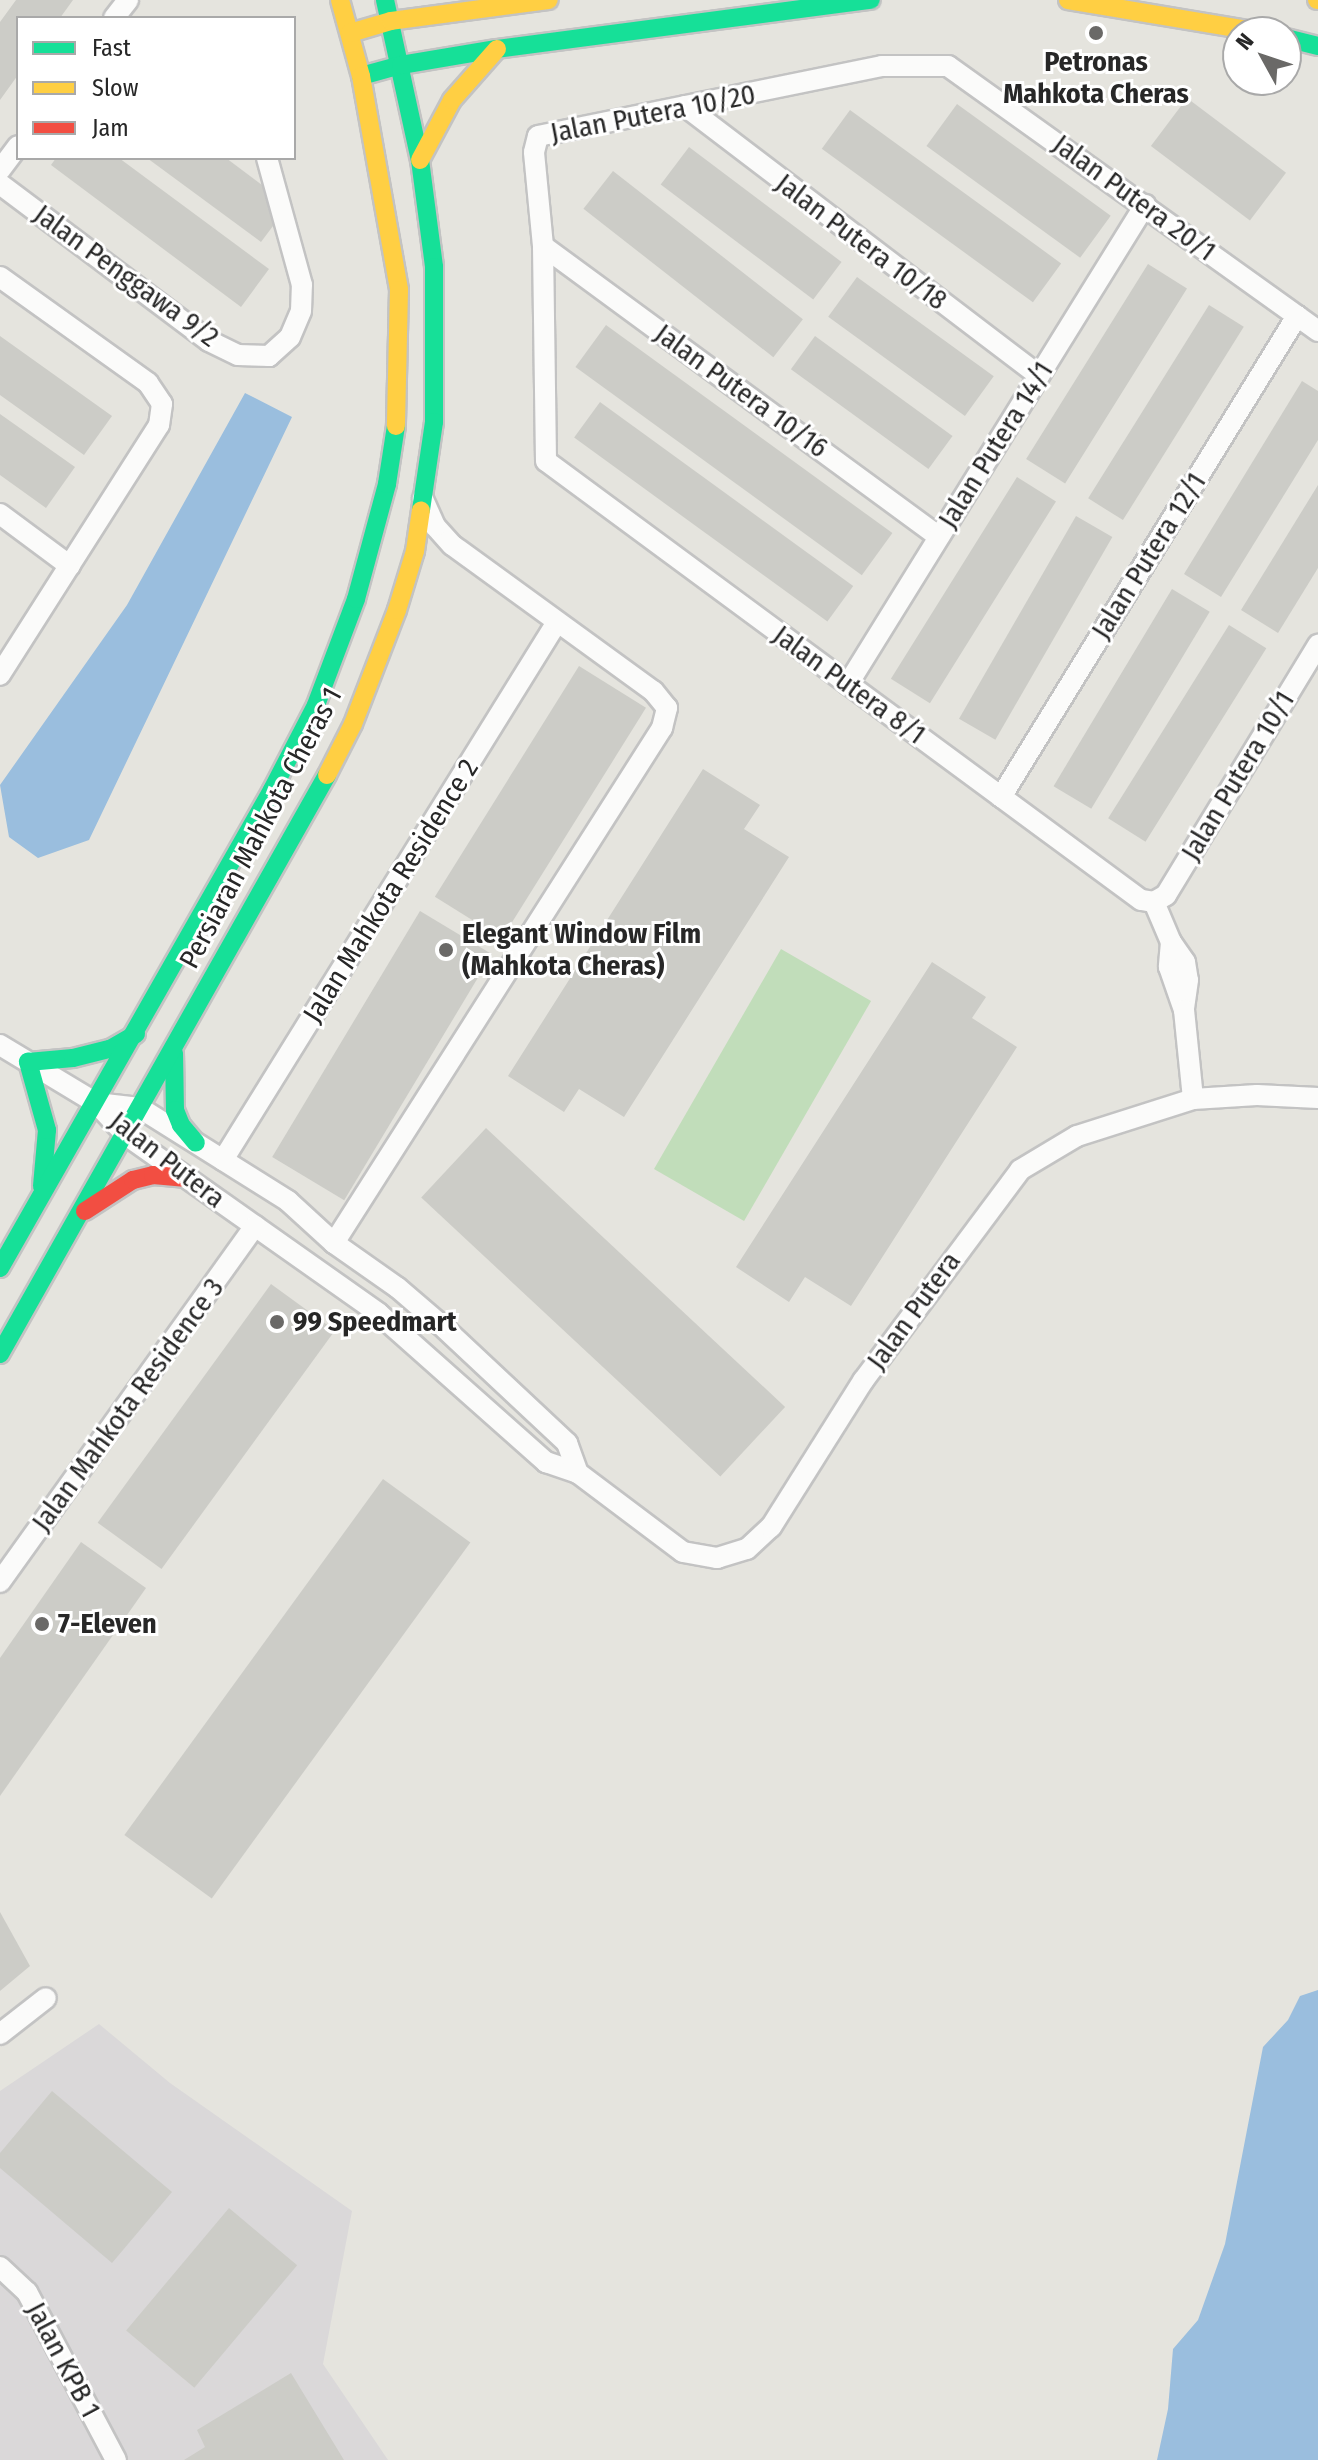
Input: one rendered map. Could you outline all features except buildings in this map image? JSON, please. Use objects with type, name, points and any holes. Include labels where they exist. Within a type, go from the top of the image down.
[{"type":"main road","name":"Persiaran Mahkota Cheras 1","points":[[0,1268],[136,1034],[316,705],[356,599],[387,484],[398,411],[399,290],[361,76],[340,0]]},
{"type":"main road","name":"Persiaran Mahkota Cheras 1","points":[[0,1354],[126,1135],[353,724],[397,610],[415,551],[434,422],[434,267],[420,160],[385,0]]},
{"type":"main road","points":[[457,0],[491,9]]},
{"type":"main road","points":[[350,33],[391,21],[549,0]]},
{"type":"main road","points":[[361,76],[401,65],[497,49],[871,0]]},
{"type":"main road","points":[[1068,0],[1222,26]]},
{"type":"main road","points":[[420,160],[452,100],[497,49]]},
{"type":"main road","points":[[40,1199],[47,1130],[28,1062],[73,1058],[110,1049],[136,1034]]},
{"type":"main road","points":[[174,1048],[175,1110],[181,1125],[196,1143]]},
{"type":"main road","points":[[80,1215],[133,1180],[153,1175],[187,1178]]},
{"type":"street","points":[[116,16],[128,0]]},
{"type":"street","name":"Jalan Putera 10/20","points":[[546,461],[543,246],[534,152],[538,136],[882,66],[948,66]]},
{"type":"street","name":"Jalan Putera 20/1","points":[[948,66],[1318,331]]},
{"type":"street","name":"Jalan Putera 10/18","points":[[685,106],[1039,376]]},
{"type":"street","points":[[0,170],[16,149]]},
{"type":"street","name":"Jalan Penggawa 9/2","points":[[0,184],[209,341],[238,355],[269,356],[290,337],[301,311],[302,285],[268,160]]},
{"type":"street","name":"Jalan Putera 14/1","points":[[848,684],[1145,205]]},
{"type":"street","name":"Jalan Putera 10/16","points":[[543,246],[939,537]]},
{"type":"street","points":[[0,277],[148,383],[162,404],[159,425],[0,675]]},
{"type":"street","name":"Jalan Putera 12/1","points":[[1001,797],[1297,316]]},
{"type":"street","name":"Jalan Putera 8/1","points":[[546,461],[1141,900],[1154,902]]},
{"type":"street","points":[[334,1243],[662,728],[667,708],[653,691],[452,545],[435,526],[423,499]]},
{"type":"street","points":[[0,514],[70,566]]},
{"type":"street","name":"Jalan Mahkota Residence 2","points":[[223,1160],[557,622]]},
{"type":"street","name":"Jalan Putera 10/1","points":[[1154,902],[1166,895],[1318,645]]},
{"type":"street","points":[[1154,902],[1171,942],[1169,967],[1184,1010],[1193,1099]]},
{"type":"street","points":[[1,1048],[96,1103]]},
{"type":"street","name":"Jalan Putera","points":[[96,1103],[126,1135],[378,1313],[546,1462],[578,1473],[683,1552],[717,1558],[747,1549],[771,1527],[888,1346],[1020,1170],[1077,1136],[1193,1099],[1257,1095],[1318,1098]]},
{"type":"street","name":"Jalan Putera","points":[[96,1103],[140,1108],[288,1201],[334,1243],[409,1297],[567,1443],[578,1473]]},
{"type":"street","name":"Jalan Mahkota Residence 3","points":[[0,1582],[255,1226]]},
{"type":"street","points":[[0,2034],[46,1998]]},
{"type":"street","name":"Jalan KPB 1","points":[[0,2267],[27,2292],[116,2460]]},
{"type":"shaded area","points":[[99,2024],[170,2083],[352,2211],[323,2364],[388,2460],[0,2460],[0,2091]]},
{"type":"green space","points":[[781,949],[871,1001],[744,1221],[654,1169]]},
{"type":"water","points":[[245,393],[292,417],[89,840],[38,858],[9,837],[0,785],[127,605]]},
{"type":"water","points":[[1318,1990],[1318,2460],[1157,2460],[1168,2409],[1173,2349],[1198,2320],[1225,2244],[1263,2047],[1288,2020],[1300,1996]]},
{"type":"traffic: fast","points":[[385,0],[420,160],[434,267],[434,422],[421,510]]},
{"type":"traffic: fast","points":[[361,76],[401,65],[497,49],[871,0]]},
{"type":"traffic: fast","points":[[1302,42],[1318,46]]},
{"type":"traffic: fast","points":[[0,1268],[272,790],[316,705],[356,599],[387,484],[396,426]]},
{"type":"traffic: fast","points":[[0,1354],[327,775]]},
{"type":"traffic: fast","points":[[42,1186],[47,1130],[28,1062],[73,1058],[110,1049],[136,1034]]},
{"type":"traffic: fast","points":[[174,1053],[175,1110],[181,1125],[196,1143]]},
{"type":"traffic: slow","points":[[340,0],[361,76],[399,290],[396,426]]},
{"type":"traffic: slow","points":[[350,33],[391,21],[549,0]]},
{"type":"traffic: slow","points":[[1068,0],[1222,26]]},
{"type":"traffic: slow","points":[[420,160],[452,100],[497,49]]},
{"type":"traffic: slow","points":[[327,775],[353,724],[397,610],[415,551],[421,510]]},
{"type":"traffic: jam","points":[[85,1211],[133,1180],[153,1175],[187,1178]]},
{"type":"place","name":"Petronas Mahkota Cheras","points":[[1096,33]]},
{"type":"place","name":"Elegant Window Film (Mahkota Cheras)","points":[[446,950]]},
{"type":"place","name":"99 Speedmart","points":[[277,1322]]},
{"type":"place","name":"7-Eleven","points":[[42,1624]]}]
